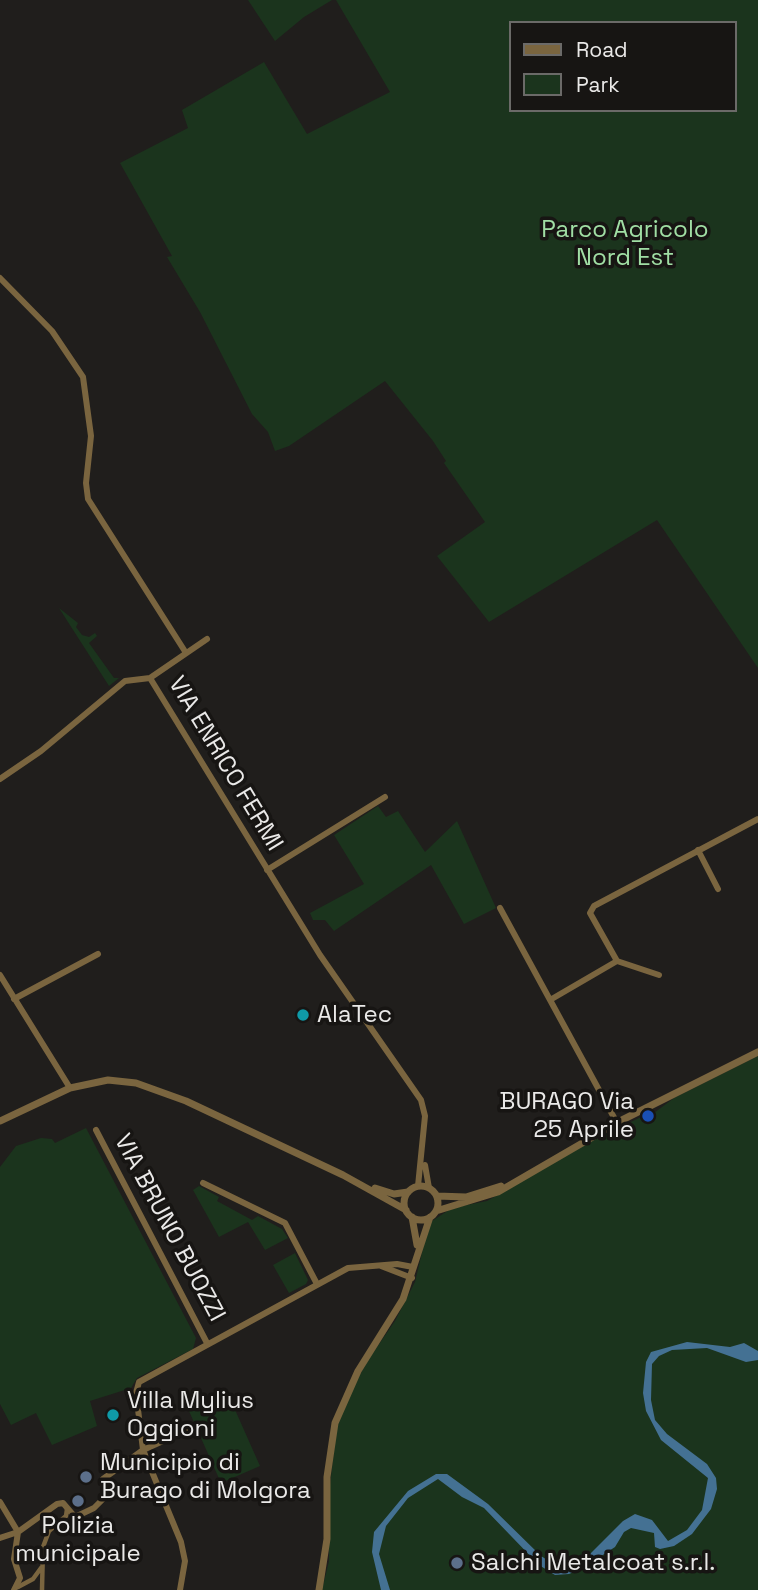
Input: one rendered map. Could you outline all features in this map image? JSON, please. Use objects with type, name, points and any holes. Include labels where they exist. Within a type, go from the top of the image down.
[{"type":"street","points":[[0,278],[58,338],[83,377],[92,436],[86,483],[88,499],[186,653]]},
{"type":"street","points":[[0,779],[41,751],[125,681],[150,678],[207,639]]},
{"type":"street","name":"VIA ENRICO FERMI","points":[[150,678],[320,955],[421,1100],[425,1111],[424,1156]]},
{"type":"street","points":[[267,870],[386,797]]},
{"type":"street","points":[[659,975],[617,961],[590,913],[592,909],[758,820]]},
{"type":"street","points":[[698,850],[718,888]]},
{"type":"street","points":[[500,908],[617,1123]]},
{"type":"street","points":[[14,999],[98,954]]},
{"type":"street","points":[[550,1000],[617,961]]},
{"type":"street","points":[[0,975],[70,1088]]},
{"type":"street","points":[[343,1175],[421,1220],[492,1195],[617,1123],[758,1052]]},
{"type":"street","points":[[0,1121],[70,1088],[108,1080],[146,1085],[343,1175],[394,1194],[408,1192],[418,1186],[429,1188]]},
{"type":"street","name":"VIA BRUNO BUOZZI","points":[[96,1130],[207,1343]]},
{"type":"street","points":[[418,1186],[424,1156]]},
{"type":"street","points":[[424,1156],[429,1188],[436,1196]]},
{"type":"street","points":[[436,1196],[473,1195],[522,1177]]},
{"type":"street","points":[[203,1183],[285,1223],[317,1284]]},
{"type":"street","points":[[406,1210],[404,1201],[408,1192]]},
{"type":"street","points":[[416,1252],[433,1214],[436,1196]]},
{"type":"street","points":[[319,1590],[327,1539],[327,1477],[335,1423],[358,1371],[401,1303],[411,1278],[416,1252],[412,1217]]},
{"type":"street","points":[[375,1265],[411,1278]]},
{"type":"street","points":[[182,1589],[185,1561],[181,1542],[143,1450],[136,1393],[139,1382],[348,1268],[375,1265],[414,1267]]},
{"type":"street","points":[[0,1538],[30,1527],[57,1504],[63,1503],[75,1517],[101,1503],[107,1495],[103,1479],[143,1450],[192,1428]]},
{"type":"street","points":[[0,1502],[18,1532],[14,1559],[20,1578],[16,1589]]},
{"type":"street","points":[[42,1590],[42,1567],[49,1531],[66,1516],[67,1509]]},
{"type":"street","points":[[16,1589],[33,1579],[42,1567]]},
{"type":"green space","points":[[248,0],[332,0],[304,17],[275,41]]},
{"type":"green space","name":"Parco Agricolo Nord Est","points":[[336,0],[758,0],[758,668],[657,520],[489,622],[437,556],[485,522],[444,463],[446,461],[433,441],[385,381],[289,446],[275,451],[268,432],[252,414],[200,312],[167,257],[172,256],[120,163],[188,128],[182,110],[264,62],[307,134],[390,92]]},
{"type":"green space","points":[[59,608],[78,623],[76,627],[82,635],[89,637],[95,633],[97,636],[89,643],[114,678],[119,678],[109,686]]},
{"type":"green space","points":[[378,806],[386,817],[398,811],[425,852],[457,821],[496,908],[464,924],[431,865],[334,931],[325,920],[313,920],[310,913],[364,884],[334,835]]},
{"type":"green space","points":[[758,1056],[758,1590],[322,1590],[329,1561],[329,1493],[337,1426],[345,1402],[368,1360],[395,1321],[415,1282],[429,1223],[452,1208],[487,1201],[590,1142],[643,1116],[646,1119],[674,1098]]},
{"type":"green space","points":[[86,1128],[196,1338],[193,1349],[137,1378],[131,1388],[90,1401],[97,1426],[52,1445],[36,1413],[11,1425],[0,1404],[0,1167],[16,1146],[41,1138],[52,1139],[55,1143]]},
{"type":"green space","points":[[199,1186],[219,1197],[217,1201],[252,1220],[258,1216],[282,1229],[288,1238],[265,1250],[248,1222],[219,1237],[193,1190]]},
{"type":"green space","points":[[295,1253],[308,1280],[306,1284],[289,1293],[273,1265]]},
{"type":"green space","points":[[228,1394],[260,1466],[221,1483],[189,1411]]},
{"type":"water","points":[[687,1342],[730,1347],[744,1343],[758,1351],[758,1360],[746,1362],[707,1348],[672,1350],[659,1356],[652,1364],[651,1400],[655,1420],[667,1434],[707,1464],[716,1478],[717,1489],[711,1509],[692,1534],[674,1546],[660,1549],[655,1547],[654,1533],[631,1528],[624,1532],[615,1547],[583,1568],[569,1574],[555,1575],[539,1565],[484,1508],[462,1497],[438,1479],[408,1498],[386,1526],[379,1554],[390,1590],[381,1590],[372,1552],[374,1532],[408,1491],[436,1474],[447,1474],[488,1504],[541,1556],[558,1567],[570,1566],[590,1554],[623,1521],[635,1514],[652,1520],[668,1541],[687,1530],[702,1510],[708,1478],[661,1440],[646,1411],[643,1393],[646,1362],[651,1352]]},
{"type":"place","name":"AlaTec","points":[[303,1015]]},
{"type":"place","name":"BURAGO Via 25 Aprile","points":[[648,1116]]},
{"type":"place","name":"Villa Mylius Oggioni","points":[[113,1415]]},
{"type":"place","name":"Municipio di Burago di Molgora","points":[[86,1477]]},
{"type":"place","name":"Polizia municipale","points":[[78,1501]]},
{"type":"place","name":"Salchi Metalcoat s.r.l.","points":[[457,1563]]}]
